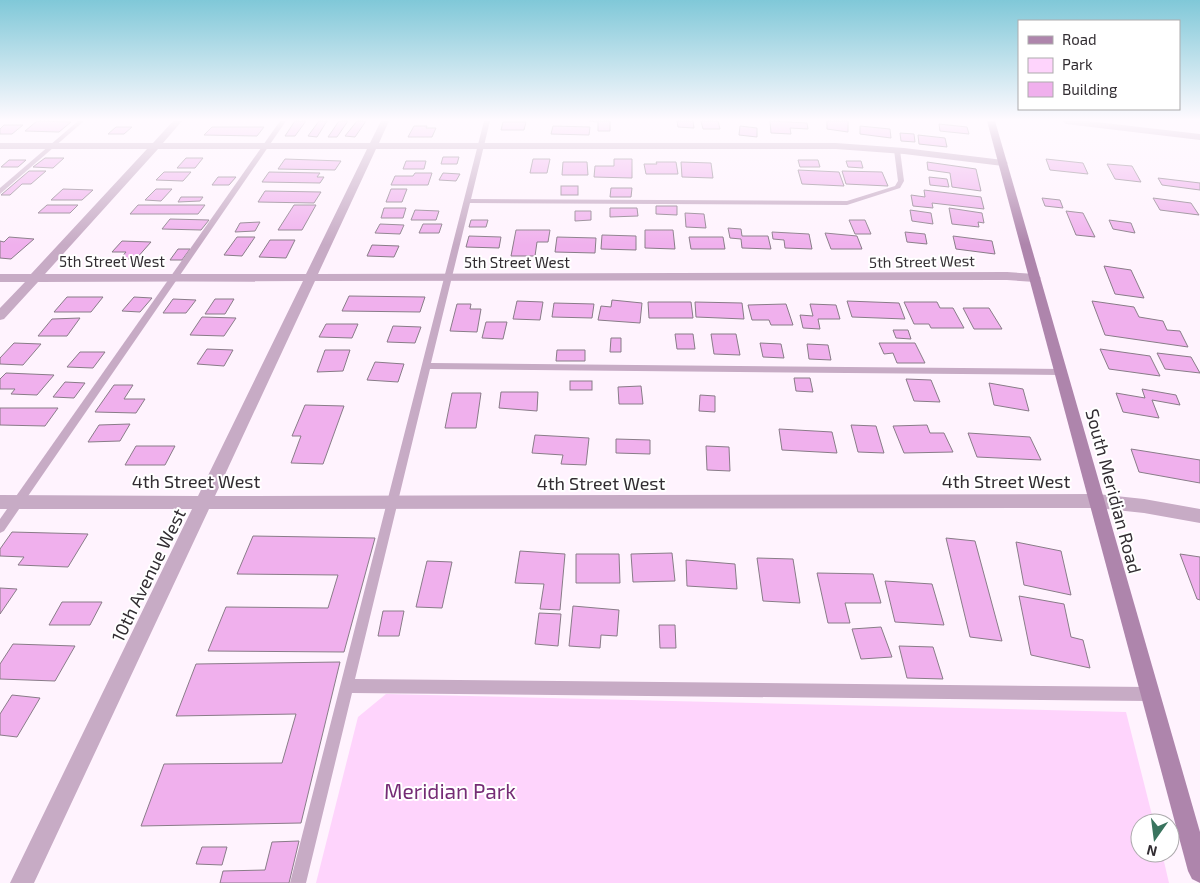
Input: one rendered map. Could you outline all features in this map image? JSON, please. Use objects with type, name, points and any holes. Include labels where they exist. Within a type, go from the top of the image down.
[{"type":"street","points":[[0,316],[140,162]]},
{"type":"street","name":"10th Avenue West","points":[[22,883],[206,501],[366,162]]},
{"type":"street","points":[[997,162],[1004,163]]},
{"type":"street","name":"South Meridian Road","points":[[1004,163],[1148,694],[1200,871]]},
{"type":"street","name":"5th Street West","points":[[0,278],[1007,276],[1035,278]]},
{"type":"street","name":"4th Street West","points":[[0,502],[1097,501],[1144,506],[1200,516]]},
{"type":"lane","points":[[0,192],[34,162]]},
{"type":"lane","points":[[0,528],[176,278],[255,162]]},
{"type":"lane","points":[[298,883],[476,162]]},
{"type":"lane","points":[[466,200],[847,204],[898,187],[901,181],[899,162]]},
{"type":"lane","points":[[425,366],[1061,372]]},
{"type":"lane","points":[[348,686],[1148,694]]},
{"type":"green space","name":"Meridian Park","points":[[386,694],[1126,712],[1151,813],[1130,813],[1130,863],[1164,863],[1169,883],[316,883],[358,717]]},
{"type":"building","points":[[6,162],[23,162],[18,167],[1,167]]},
{"type":"building","points":[[39,162],[59,162],[53,168],[33,167]]},
{"type":"building","points":[[182,162],[200,162],[195,168],[177,168]]},
{"type":"building","points":[[283,162],[340,162],[335,170],[278,169]]},
{"type":"building","points":[[406,162],[426,162],[424,169],[403,169]]},
{"type":"building","points":[[442,162],[458,162],[457,164],[441,164]]},
{"type":"building","points":[[532,162],[549,162],[547,173],[530,173]]},
{"type":"building","points":[[563,162],[587,162],[588,175],[562,175]]},
{"type":"building","points":[[614,162],[632,162],[632,178],[594,177],[595,166],[614,166]]},
{"type":"building","points":[[656,162],[676,162],[678,174],[646,174],[644,164],[657,164]]},
{"type":"building","points":[[681,162],[711,163],[713,178],[682,177]]},
{"type":"building","points":[[799,162],[819,162],[820,167],[800,167]]},
{"type":"building","points":[[846,162],[861,162],[863,168],[848,167]]},
{"type":"building","points":[[927,162],[976,169],[981,191],[952,187],[950,173],[928,170]]},
{"type":"building","points":[[1047,162],[1076,162],[1083,163],[1088,174],[1050,170]]},
{"type":"building","points":[[1107,164],[1132,166],[1141,182],[1115,179]]},
{"type":"building","points":[[798,170],[839,172],[844,186],[802,184]]},
{"type":"building","points":[[29,171],[46,171],[31,184],[22,184],[10,195],[1,195]]},
{"type":"building","points":[[842,171],[882,172],[888,186],[846,184]]},
{"type":"building","points":[[164,172],[191,172],[183,181],[156,180]]},
{"type":"building","points":[[269,172],[320,173],[317,177],[324,177],[320,183],[262,182]]},
{"type":"building","points":[[415,173],[432,173],[428,185],[391,185],[395,176],[413,176]]},
{"type":"building","points":[[443,173],[460,174],[456,181],[439,180]]},
{"type":"building","points":[[218,177],[236,177],[229,185],[212,185]]},
{"type":"building","points":[[929,177],[947,179],[949,187],[930,185]]},
{"type":"building","points":[[1158,178],[1200,183],[1200,190],[1162,185]]},
{"type":"building","points":[[561,186],[578,186],[578,195],[561,195]]},
{"type":"building","points":[[611,188],[632,188],[631,197],[610,197]]},
{"type":"building","points":[[63,189],[93,190],[82,200],[51,200]]},
{"type":"building","points":[[156,189],[172,189],[161,201],[145,200]]},
{"type":"building","points":[[391,189],[407,189],[402,202],[386,202]]},
{"type":"building","points":[[924,190],[981,197],[984,209],[932,203],[933,208],[913,206],[911,195],[925,197]]},
{"type":"building","points":[[265,191],[321,192],[314,203],[258,202]]},
{"type":"building","points":[[181,197],[203,197],[200,201],[178,202]]},
{"type":"building","points":[[1042,198],[1060,200],[1063,208],[1045,206]]},
{"type":"building","points":[[1153,198],[1191,203],[1199,215],[1160,210]]},
{"type":"building","points":[[47,205],[78,205],[70,213],[38,213]]},
{"type":"building","points":[[138,205],[205,205],[198,214],[130,214]]},
{"type":"building","points":[[294,205],[316,205],[302,230],[278,230]]},
{"type":"building","points":[[656,206],[677,206],[677,215],[656,214]]},
{"type":"building","points":[[384,208],[406,208],[403,218],[381,218]]},
{"type":"building","points":[[610,208],[637,208],[638,216],[610,217]]},
{"type":"building","points":[[949,208],[982,213],[984,223],[978,222],[979,227],[952,224]]},
{"type":"building","points":[[415,210],[439,211],[436,220],[411,220]]},
{"type":"building","points":[[910,210],[931,213],[933,224],[912,221]]},
{"type":"building","points":[[575,211],[591,211],[591,220],[575,221]]},
{"type":"building","points":[[1066,211],[1083,213],[1095,237],[1076,235]]},
{"type":"building","points":[[685,213],[704,214],[706,228],[686,227]]},
{"type":"building","points":[[170,219],[209,220],[201,230],[162,229]]},
{"type":"building","points":[[471,220],[488,220],[486,227],[469,227]]},
{"type":"building","points":[[849,220],[865,220],[871,234],[855,234]]},
{"type":"building","points":[[1109,220],[1131,223],[1135,233],[1113,229]]},
{"type":"building","points":[[260,222],[255,231],[235,232],[240,223]]},
{"type":"building","points":[[380,224],[404,225],[400,234],[375,233]]},
{"type":"building","points":[[423,224],[442,224],[439,233],[419,233]]},
{"type":"building","points":[[728,228],[741,229],[742,236],[768,236],[771,249],[742,248],[741,239],[730,238]]},
{"type":"building","points":[[516,230],[550,230],[548,242],[537,242],[535,256],[511,256]]},
{"type":"building","points":[[645,230],[673,230],[675,249],[645,248]]},
{"type":"building","points":[[772,232],[809,234],[812,249],[785,248],[784,240],[773,239]]},
{"type":"building","points":[[905,232],[925,234],[927,244],[907,242]]},
{"type":"building","points":[[825,233],[857,236],[862,249],[831,249]]},
{"type":"building","points":[[602,235],[636,236],[636,250],[601,249]]},
{"type":"building","points":[[469,236],[501,237],[499,248],[466,247]]},
{"type":"building","points":[[953,236],[992,241],[995,254],[956,249]]},
{"type":"building","points":[[9,237],[34,239],[11,259],[0,258],[0,241],[4,242]]},
{"type":"building","points":[[237,237],[255,237],[242,256],[224,255]]},
{"type":"building","points":[[557,237],[596,238],[595,253],[555,252]]},
{"type":"building","points":[[689,237],[723,237],[725,249],[691,249]]},
{"type":"building","points":[[270,240],[295,240],[286,258],[259,257]]},
{"type":"building","points":[[122,241],[151,242],[136,259],[120,259],[126,252],[112,252]]},
{"type":"building","points":[[372,245],[399,246],[394,257],[367,256]]},
{"type":"building","points":[[178,249],[190,249],[182,260],[170,260]]},
{"type":"building","points":[[1104,266],[1131,270],[1144,298],[1115,294]]},
{"type":"building","points":[[349,296],[425,297],[420,312],[342,311]]},
{"type":"building","points":[[67,297],[103,297],[91,312],[54,312]]},
{"type":"building","points":[[134,297],[152,298],[140,312],[122,311]]},
{"type":"building","points":[[173,299],[196,300],[186,313],[163,313]]},
{"type":"building","points":[[215,299],[234,299],[225,314],[205,314]]},
{"type":"building","points":[[612,300],[642,303],[640,323],[598,320],[601,306],[611,307]]},
{"type":"building","points":[[517,301],[543,302],[540,320],[513,319]]},
{"type":"building","points":[[847,301],[899,303],[905,319],[852,317]]},
{"type":"building","points":[[1092,301],[1134,307],[1139,317],[1163,321],[1167,330],[1180,331],[1188,347],[1105,335]]},
{"type":"building","points":[[648,302],[691,302],[693,318],[649,318]]},
{"type":"building","points":[[695,302],[742,303],[744,319],[696,317]]},
{"type":"building","points":[[904,302],[937,302],[940,308],[953,308],[964,328],[931,328],[929,324],[914,324]]},
{"type":"building","points":[[554,303],[594,304],[592,318],[552,317]]},
{"type":"building","points":[[457,304],[471,304],[470,309],[481,309],[477,332],[450,331]]},
{"type":"building","points":[[786,304],[793,325],[771,325],[769,320],[752,320],[748,305]]},
{"type":"building","points":[[810,304],[836,305],[840,319],[818,319],[820,329],[803,328],[800,315],[813,316]]},
{"type":"building","points":[[963,308],[989,308],[1002,329],[974,329]]},
{"type":"building","points":[[202,317],[236,318],[224,336],[190,335]]},
{"type":"building","points":[[80,318],[67,336],[38,336],[52,319]]},
{"type":"building","points":[[486,322],[507,322],[503,339],[482,338]]},
{"type":"building","points":[[326,324],[358,324],[352,338],[319,337]]},
{"type":"building","points":[[393,326],[421,327],[415,343],[387,342]]},
{"type":"building","points":[[893,330],[908,330],[911,339],[896,338]]},
{"type":"building","points":[[675,334],[693,334],[695,349],[677,349]]},
{"type":"building","points":[[711,334],[736,334],[740,355],[714,354]]},
{"type":"building","points":[[611,338],[621,338],[621,352],[610,352]]},
{"type":"building","points":[[14,343],[41,344],[23,365],[0,364],[0,358]]},
{"type":"building","points":[[760,343],[781,344],[784,358],[763,357]]},
{"type":"building","points":[[879,343],[915,343],[925,363],[897,363],[893,353],[884,354]]},
{"type":"building","points":[[807,344],[828,345],[831,360],[809,359]]},
{"type":"building","points":[[207,349],[233,350],[224,366],[197,364]]},
{"type":"building","points":[[1100,349],[1150,356],[1160,376],[1109,369]]},
{"type":"building","points":[[325,350],[350,350],[343,371],[317,372]]},
{"type":"building","points":[[557,350],[585,350],[585,361],[556,361]]},
{"type":"building","points":[[80,352],[105,352],[93,368],[67,367]]},
{"type":"building","points":[[1157,353],[1191,357],[1200,373],[1165,369]]},
{"type":"building","points":[[375,362],[404,364],[398,382],[367,380]]},
{"type":"building","points":[[6,373],[54,375],[37,395],[11,394],[15,389],[0,389],[0,379]]},
{"type":"building","points":[[794,378],[810,378],[813,392],[796,391]]},
{"type":"building","points":[[906,379],[931,380],[940,402],[914,401]]},
{"type":"building","points":[[570,381],[592,381],[592,390],[570,390]]},
{"type":"building","points":[[65,382],[85,383],[74,398],[53,397]]},
{"type":"building","points":[[989,383],[1023,389],[1029,411],[994,405]]},
{"type":"building","points":[[114,385],[133,385],[124,399],[145,399],[136,413],[95,412]]},
{"type":"building","points":[[641,386],[643,404],[619,404],[618,387]]},
{"type":"building","points":[[1142,389],[1176,395],[1180,405],[1152,400],[1159,418],[1123,412],[1116,393],[1145,398]]},
{"type":"building","points":[[501,392],[538,392],[537,411],[499,408]]},
{"type":"building","points":[[452,393],[481,393],[476,428],[445,428]]},
{"type":"building","points":[[700,395],[715,396],[715,412],[699,411]]},
{"type":"building","points":[[305,405],[344,406],[323,464],[291,463],[301,436],[292,436]]},
{"type":"building","points":[[0,408],[58,408],[45,426],[0,425]]},
{"type":"building","points":[[130,424],[120,441],[88,442],[99,425]]},
{"type":"building","points":[[851,425],[876,426],[884,453],[858,452]]},
{"type":"building","points":[[927,425],[930,433],[944,433],[953,452],[904,453],[893,426]]},
{"type":"building","points":[[779,429],[832,432],[837,453],[782,450]]},
{"type":"building","points":[[968,433],[1030,437],[1041,460],[977,457]]},
{"type":"building","points":[[535,435],[589,438],[586,465],[561,464],[563,455],[532,453]]},
{"type":"building","points":[[616,439],[650,440],[650,454],[616,453]]},
{"type":"building","points":[[136,446],[175,446],[165,465],[125,465]]},
{"type":"building","points":[[706,446],[729,447],[730,471],[707,470]]},
{"type":"building","points":[[1131,449],[1200,460],[1200,483],[1139,472]]},
{"type":"building","points":[[12,532],[88,534],[68,567],[18,565],[24,557],[0,556],[0,549]]},
{"type":"building","points":[[253,536],[375,538],[344,652],[208,651],[226,607],[328,608],[338,575],[237,574]]},
{"type":"building","points":[[946,538],[975,541],[1002,641],[970,637]]},
{"type":"building","points":[[1016,542],[1061,551],[1071,595],[1024,585]]},
{"type":"building","points":[[520,551],[565,554],[560,610],[540,609],[544,584],[515,583]]},
{"type":"building","points":[[672,553],[675,581],[633,582],[631,554]]},
{"type":"building","points":[[576,554],[619,554],[620,583],[576,583]]},
{"type":"building","points":[[1180,554],[1200,557],[1200,600],[1197,599]]},
{"type":"building","points":[[757,558],[793,559],[800,603],[763,601]]},
{"type":"building","points":[[686,560],[735,564],[737,589],[687,586]]},
{"type":"building","points":[[427,561],[452,562],[442,608],[416,607]]},
{"type":"building","points":[[817,573],[873,574],[881,603],[845,603],[850,623],[828,623]]},
{"type":"building","points":[[885,581],[932,584],[944,625],[895,622]]},
{"type":"building","points":[[0,588],[17,589],[0,614]]},
{"type":"building","points":[[1019,596],[1064,604],[1071,637],[1083,640],[1090,668],[1031,655]]},
{"type":"building","points":[[62,602],[102,602],[90,625],[49,625]]},
{"type":"building","points":[[573,606],[619,610],[617,636],[601,635],[600,648],[569,646]]},
{"type":"building","points":[[383,611],[404,611],[399,636],[378,636]]},
{"type":"building","points":[[539,613],[561,614],[558,646],[535,644]]},
{"type":"building","points":[[659,625],[675,625],[676,648],[660,648]]},
{"type":"building","points":[[881,627],[892,657],[861,659],[852,629]]},
{"type":"building","points":[[13,644],[75,646],[55,681],[0,679],[0,664]]},
{"type":"building","points":[[899,646],[933,647],[943,679],[907,678]]},
{"type":"building","points":[[340,662],[301,823],[141,826],[164,764],[282,763],[296,714],[176,716],[196,664]]},
{"type":"building","points":[[12,695],[40,698],[17,737],[0,735],[0,714]]},
{"type":"building","points":[[299,841],[289,883],[220,883],[223,871],[265,870],[272,842]]},
{"type":"building","points":[[202,847],[227,847],[222,865],[196,864]]}]
